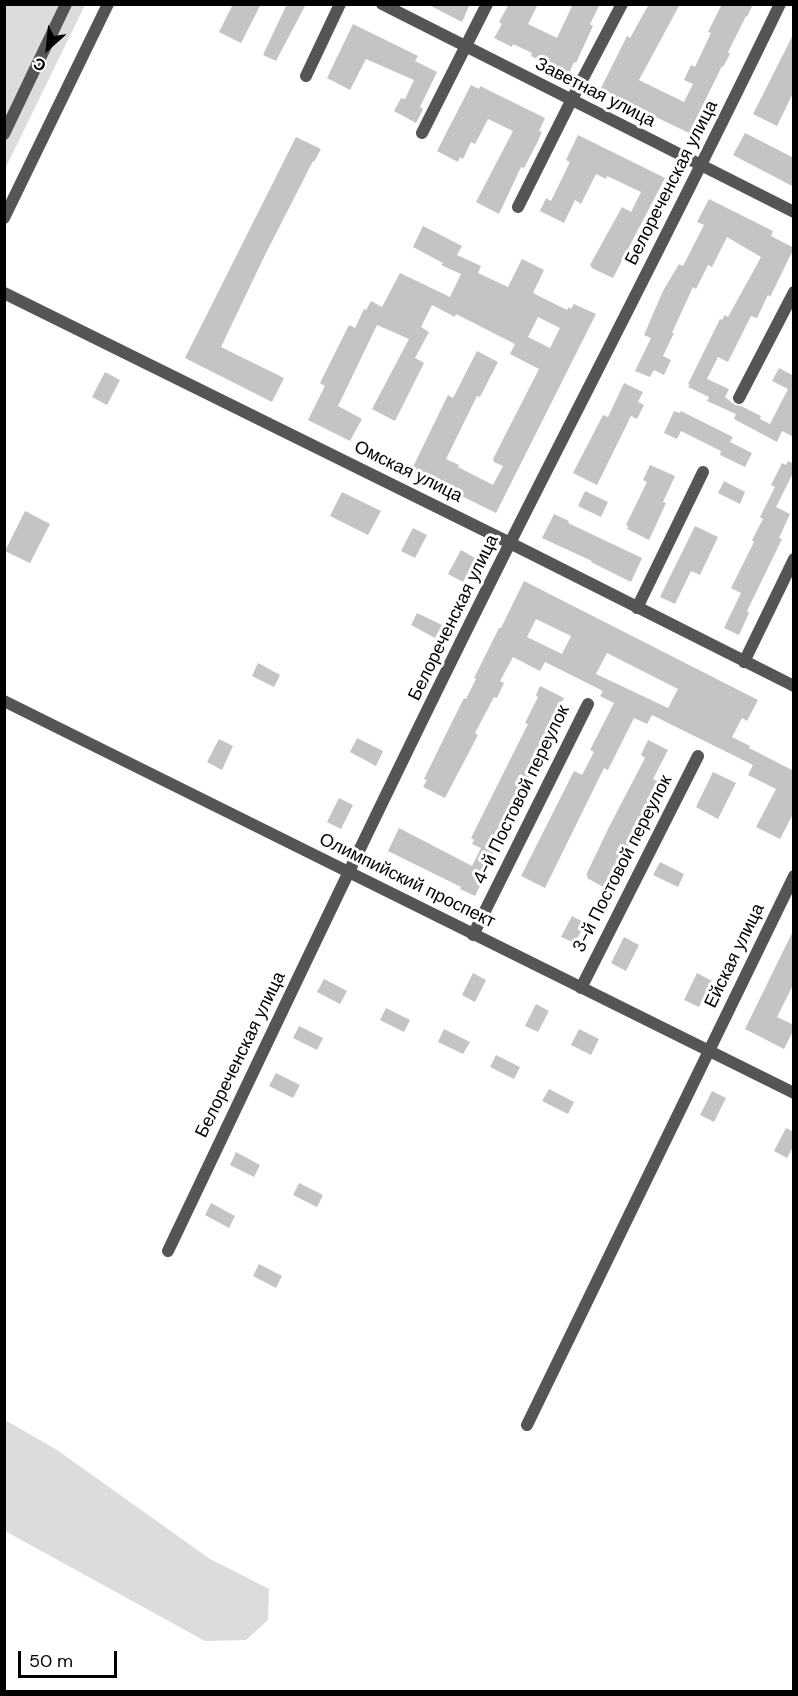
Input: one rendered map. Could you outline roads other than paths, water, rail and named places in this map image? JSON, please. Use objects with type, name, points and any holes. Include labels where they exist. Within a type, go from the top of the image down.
[{"type":"street","points":[[4,134],[66,4]]},
{"type":"street","points":[[4,218],[108,4]]},
{"type":"street","points":[[306,76],[340,4]]},
{"type":"street","name":"Заветная улица","points":[[382,4],[794,212]]},
{"type":"street","points":[[422,133],[487,4]]},
{"type":"street","points":[[518,207],[622,4]]},
{"type":"street","name":"Белореченская улица","points":[[168,1251],[510,543],[702,165],[780,4]]},
{"type":"street","points":[[739,398],[794,292]]},
{"type":"street","name":"Омская улица","points":[[4,293],[794,686]]},
{"type":"street","points":[[637,608],[703,472]]},
{"type":"street","points":[[744,662],[794,559]]},
{"type":"street","name":"Олимпийский проспект","points":[[4,701],[794,1093]]},
{"type":"street","name":"4-й Постовой переулок","points":[[473,935],[588,704]]},
{"type":"street","name":"3-й Постовой переулок","points":[[581,988],[698,756]]},
{"type":"street","name":"Ейская улица","points":[[528,1425],[794,876]]}]
